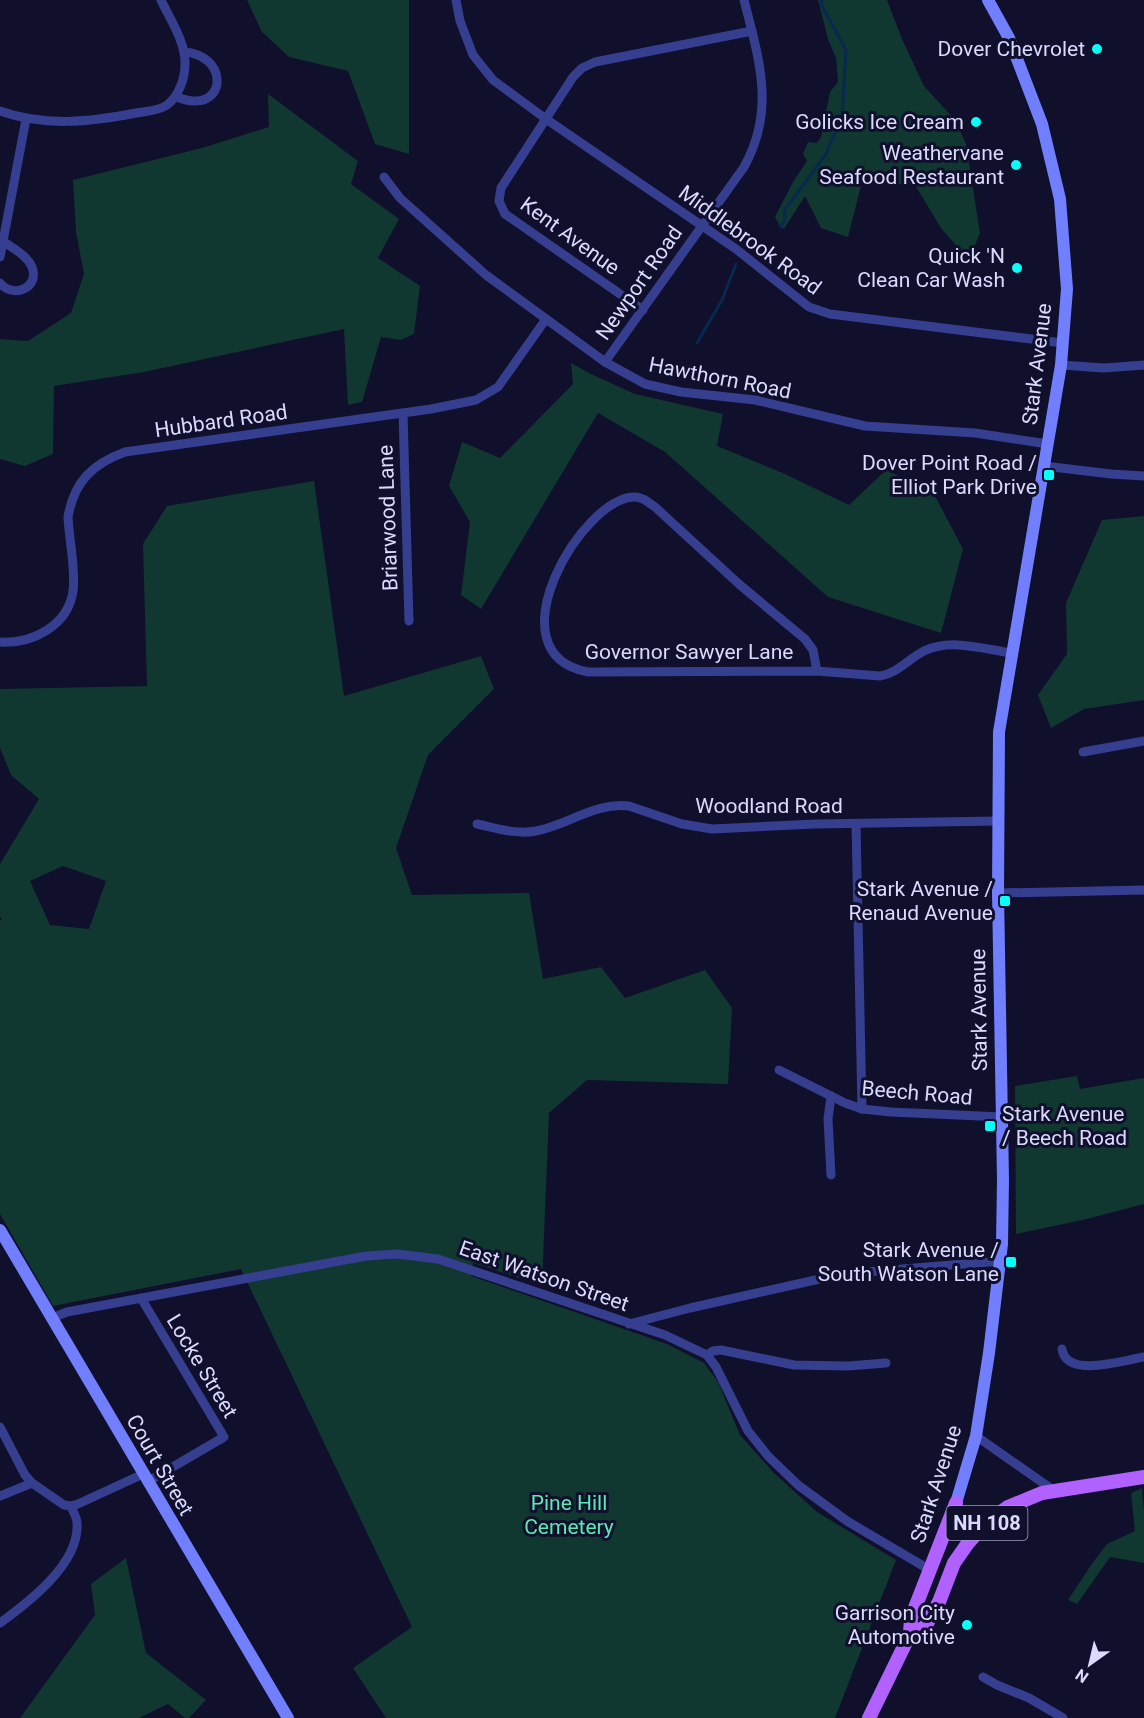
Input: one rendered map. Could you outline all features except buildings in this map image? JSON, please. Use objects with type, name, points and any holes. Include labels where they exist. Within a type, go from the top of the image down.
[{"type":"main road","name":"Stark Avenue","points":[[910,1634],[911,1618],[957,1503],[976,1436],[1001,1261],[1003,1180],[998,893],[999,732],[1061,365],[1067,289],[1060,199],[1045,135],[1033,96],[1010,38],[988,0]]},
{"type":"main road","name":"Court Street","points":[[0,1230],[3,1243],[52,1318],[288,1718]]},
{"type":"main road","name":"NH 108","points":[[869,1718],[910,1634],[926,1627],[954,1563],[987,1522],[1019,1501],[1053,1491],[1144,1477]]},
{"type":"main road","points":[[930,1570],[946,1584]]},
{"type":"street","points":[[0,111],[26,119],[69,122],[97,120],[165,106],[175,97],[183,80],[185,65],[184,52],[161,0]]},
{"type":"street","name":"Middlebrook Road","points":[[456,0],[464,36],[479,64],[506,91],[736,249],[809,307],[830,314],[1063,343]]},
{"type":"street","name":"Newport Road","points":[[606,362],[744,167],[758,139],[763,104],[758,61],[744,0]]},
{"type":"street","points":[[546,119],[577,72],[588,64],[752,31]]},
{"type":"street","points":[[175,97],[194,101],[202,100],[214,91],[217,82],[216,69],[212,63],[203,56],[184,52]]},
{"type":"street","points":[[0,257],[26,119]]},
{"type":"street","name":"Kent Avenue","points":[[546,119],[504,183],[500,195],[501,208],[512,219],[643,310]]},
{"type":"street","name":"Hawthorn Road","points":[[384,177],[400,198],[499,286],[606,362],[636,380],[670,391],[754,400],[831,420],[875,427],[975,433],[1048,444]]},
{"type":"street","points":[[0,283],[8,290],[20,291],[30,284],[33,273],[32,267],[24,256],[3,241]]},
{"type":"street","name":"Hubbard Road","points":[[0,642],[26,640],[39,635],[49,630],[63,615],[72,594],[73,583],[68,517],[70,505],[89,472],[105,459],[125,452],[465,403],[489,394],[505,378],[546,319]]},
{"type":"street","points":[[1061,365],[1104,368],[1144,365]]},
{"type":"street","name":"Briarwood Lane","points":[[403,413],[409,621]]},
{"type":"street","points":[[1044,466],[1144,476]]},
{"type":"street","name":"Governor Sawyer Lane","points":[[817,671],[813,651],[805,639],[642,498],[620,500],[602,512],[579,538],[563,562],[546,600],[544,626],[551,648],[558,658],[576,670],[588,672],[645,674],[817,671],[880,676],[890,674],[925,651],[945,644],[1011,653]]},
{"type":"street","points":[[1083,752],[1144,741]]},
{"type":"street","name":"Woodland Road","points":[[477,824],[510,831],[537,831],[597,809],[619,805],[629,806],[701,829],[998,821]]},
{"type":"street","points":[[856,824],[862,1109]]},
{"type":"street","points":[[998,893],[1144,890]]},
{"type":"street","name":"Beech Road","points":[[779,1070],[862,1109],[1002,1117]]},
{"type":"street","name":"Beech Road","points":[[831,1096],[828,1119],[831,1175]]},
{"type":"street","name":"East Watson Street","points":[[52,1318],[67,1312],[366,1256],[397,1254],[438,1259],[460,1266],[665,1335],[707,1355]]},
{"type":"street","points":[[629,1324],[842,1274],[1001,1261]]},
{"type":"street","name":"Locke Street","points":[[141,1298],[224,1437],[145,1478]]},
{"type":"street","points":[[1062,1349],[1068,1360],[1083,1366],[1144,1357]]},
{"type":"street","points":[[886,1363],[848,1366],[794,1365],[721,1350],[707,1355],[720,1374],[748,1431],[782,1471],[829,1510],[930,1570]]},
{"type":"street","points":[[0,1427],[25,1476],[56,1500],[70,1506],[145,1478]]},
{"type":"street","points":[[976,1436],[1053,1491]]},
{"type":"street","points":[[0,1496],[32,1483]]},
{"type":"street","points":[[2,1620],[38,1593],[68,1558],[77,1524],[70,1506]]},
{"type":"street","points":[[983,1677],[1029,1698],[1062,1718]]},
{"type":"green space","points":[[247,0],[409,0],[409,154],[375,144],[348,71],[289,57],[262,32]]},
{"type":"green space","points":[[818,0],[887,0],[924,86],[955,120],[966,144],[980,233],[969,260],[941,228],[915,185],[862,182],[848,237],[821,228],[805,196],[784,229],[780,226],[775,217],[807,161],[803,154],[808,142],[817,143],[821,137],[830,92],[838,82],[836,58],[828,39]]},
{"type":"green space","points":[[268,94],[358,161],[351,184],[399,219],[378,258],[420,286],[414,334],[401,340],[381,337],[362,402],[348,405],[344,329],[144,372],[54,386],[53,454],[25,466],[0,459],[0,339],[28,341],[71,313],[84,274],[76,232],[73,180],[202,148],[269,127]]},
{"type":"green space","points":[[571,363],[635,394],[723,414],[717,446],[785,474],[849,505],[886,470],[933,492],[963,549],[941,633],[828,597],[665,452],[598,413],[481,609],[461,595],[470,522],[449,486],[462,442],[500,458],[573,384]]},
{"type":"green space","name":"Pine Hill Cemetery","points":[[314,481],[344,696],[481,656],[494,689],[428,755],[396,848],[412,895],[529,893],[543,979],[601,967],[625,998],[705,970],[732,1008],[728,1084],[587,1080],[549,1113],[542,1285],[473,1263],[471,1276],[667,1344],[704,1363],[718,1382],[740,1435],[774,1473],[817,1512],[896,1560],[835,1718],[386,1718],[353,1668],[412,1627],[241,1269],[53,1306],[0,1214],[0,920],[2,919],[0,917],[0,864],[39,799],[11,775],[0,748],[0,689],[147,686],[143,544],[167,506]],"holes":[[[63,866],[106,881],[89,929],[50,925],[30,881]]]},
{"type":"green space","points":[[1144,516],[1144,700],[1084,709],[1051,728],[1038,695],[1067,654],[1066,603],[1102,520]]},
{"type":"green space","points":[[1077,1076],[1080,1089],[1144,1078],[1144,1204],[1016,1234],[1015,1086]]},
{"type":"green space","points":[[1142,1488],[1144,1563],[1110,1557],[1077,1604],[1068,1600],[1107,1544],[1135,1531],[1131,1493]]},
{"type":"green space","points":[[126,1558],[146,1653],[206,1700],[189,1718],[185,1718],[168,1704],[139,1718],[20,1718],[95,1615],[91,1584]]},
{"type":"waterway","points":[[781,227],[785,219],[784,211],[826,154],[842,116],[846,50],[821,4],[822,0]]},
{"type":"waterway","points":[[697,343],[722,300],[736,264]]},
{"type":"place","name":"Dover Chevrolet","points":[[1097,49]]},
{"type":"place","name":"Golicks Ice Cream","points":[[976,122]]},
{"type":"place","name":"Weathervane Seafood Restaurant","points":[[1016,165]]},
{"type":"place","name":"Quick 'N Clean Car Wash","points":[[1017,268]]},
{"type":"place","name":"Dover Point Road / Elliot Park Drive","points":[[1049,475]]},
{"type":"place","name":"Stark Avenue / Renaud Avenue","points":[[1005,901]]},
{"type":"place","name":"Stark Avenue / Beech Road","points":[[990,1126]]},
{"type":"place","name":"Stark Avenue / South Watson Lane","points":[[1011,1262]]},
{"type":"place","name":"Garrison City Automotive","points":[[967,1625]]}]
